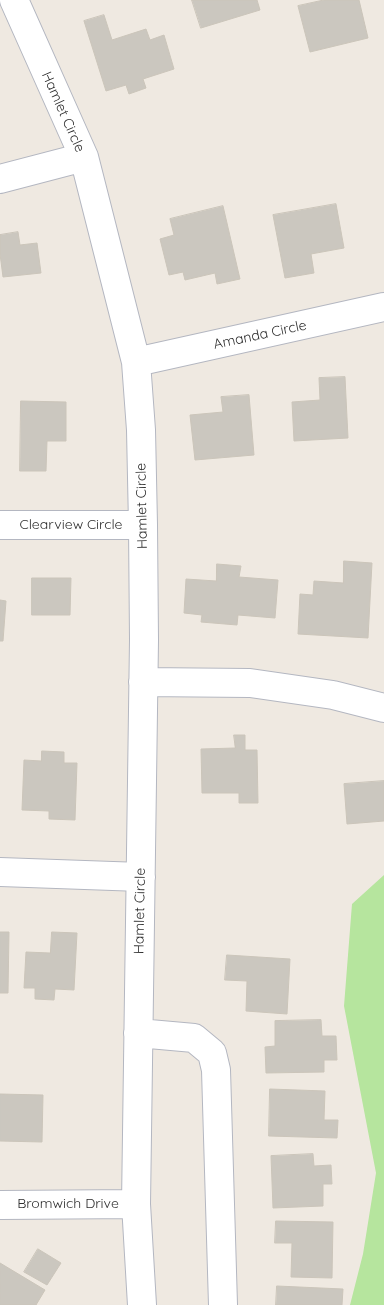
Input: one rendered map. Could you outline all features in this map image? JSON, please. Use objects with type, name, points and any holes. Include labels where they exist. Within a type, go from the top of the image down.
[{"type":"street","name":"Hamlet Circle","points":[[14,0],[84,157],[136,362],[141,430],[143,525],[141,877],[136,1204],[142,1305]]},
{"type":"street","points":[[0,179],[84,157]]},
{"type":"street","name":"Amanda Circle","points":[[136,362],[384,307]]},
{"type":"street","name":"Clearview Circle","points":[[0,525],[143,525]]},
{"type":"street","points":[[143,682],[250,683],[333,695],[384,708]]},
{"type":"street","points":[[0,872],[141,877]]},
{"type":"street","points":[[138,1033],[194,1038],[212,1053],[216,1070],[223,1305]]},
{"type":"street","name":"Bromwich Drive","points":[[0,1205],[136,1204]]},
{"type":"green space","points":[[384,875],[384,1305],[350,1305],[363,1254],[376,1173],[344,1006],[352,904]]},
{"type":"building","points":[[192,0],[257,0],[260,10],[201,28]]},
{"type":"building","points":[[324,0],[359,0],[368,38],[310,52],[298,6]]},
{"type":"building","points":[[104,15],[112,40],[146,29],[150,40],[164,35],[174,69],[143,79],[146,88],[129,94],[126,85],[106,91],[84,21]]},
{"type":"building","points":[[336,204],[344,248],[311,254],[314,273],[285,278],[273,215]]},
{"type":"building","points":[[223,206],[240,279],[217,284],[215,273],[185,280],[183,272],[169,275],[160,239],[174,235],[170,219]]},
{"type":"building","points":[[18,232],[20,245],[37,243],[41,273],[3,277],[0,235]]},
{"type":"building","points":[[345,377],[348,438],[294,441],[292,402],[320,400],[319,378]]},
{"type":"building","points":[[249,395],[254,455],[195,460],[190,415],[223,412],[221,397]]},
{"type":"building","points":[[21,401],[66,402],[66,441],[47,441],[46,471],[20,471]]},
{"type":"building","points":[[344,561],[372,563],[368,638],[298,634],[300,594],[313,595],[314,581],[343,583]]},
{"type":"building","points":[[217,564],[241,566],[239,577],[278,580],[275,618],[238,615],[237,625],[201,622],[202,615],[184,613],[186,579],[216,581]]},
{"type":"building","points":[[32,578],[71,578],[70,615],[32,615]]},
{"type":"building","points":[[0,600],[6,601],[3,641],[0,641]]},
{"type":"building","points":[[234,735],[245,735],[245,750],[257,750],[258,803],[239,803],[239,793],[202,793],[201,749],[235,748]]},
{"type":"building","points":[[42,751],[64,752],[64,763],[77,763],[75,820],[49,819],[49,811],[22,810],[24,760],[41,761]]},
{"type":"building","points":[[384,781],[384,821],[347,824],[344,784]]},
{"type":"building","points":[[0,932],[9,932],[8,993],[0,993]]},
{"type":"building","points":[[52,932],[77,933],[74,990],[55,989],[54,1000],[35,999],[35,988],[24,988],[26,952],[50,953]]},
{"type":"building","points":[[227,955],[290,959],[287,1014],[246,1011],[247,981],[225,980]]},
{"type":"building","points":[[321,1020],[322,1036],[336,1036],[337,1060],[324,1060],[324,1072],[266,1073],[265,1047],[275,1046],[275,1021]]},
{"type":"building","points":[[270,1089],[325,1091],[324,1120],[338,1120],[337,1138],[269,1136]]},
{"type":"building","points":[[0,1094],[43,1095],[42,1142],[0,1141]]},
{"type":"building","points":[[313,1154],[314,1166],[331,1165],[332,1184],[323,1184],[323,1206],[273,1208],[271,1156]]},
{"type":"building","points":[[276,1221],[333,1222],[332,1278],[291,1277],[292,1243],[275,1243]]},
{"type":"building","points":[[38,1249],[61,1263],[47,1285],[24,1272]]},
{"type":"building","points":[[0,1263],[45,1290],[36,1305],[0,1305]]},
{"type":"building","points":[[277,1286],[343,1289],[342,1305],[276,1305]]}]
